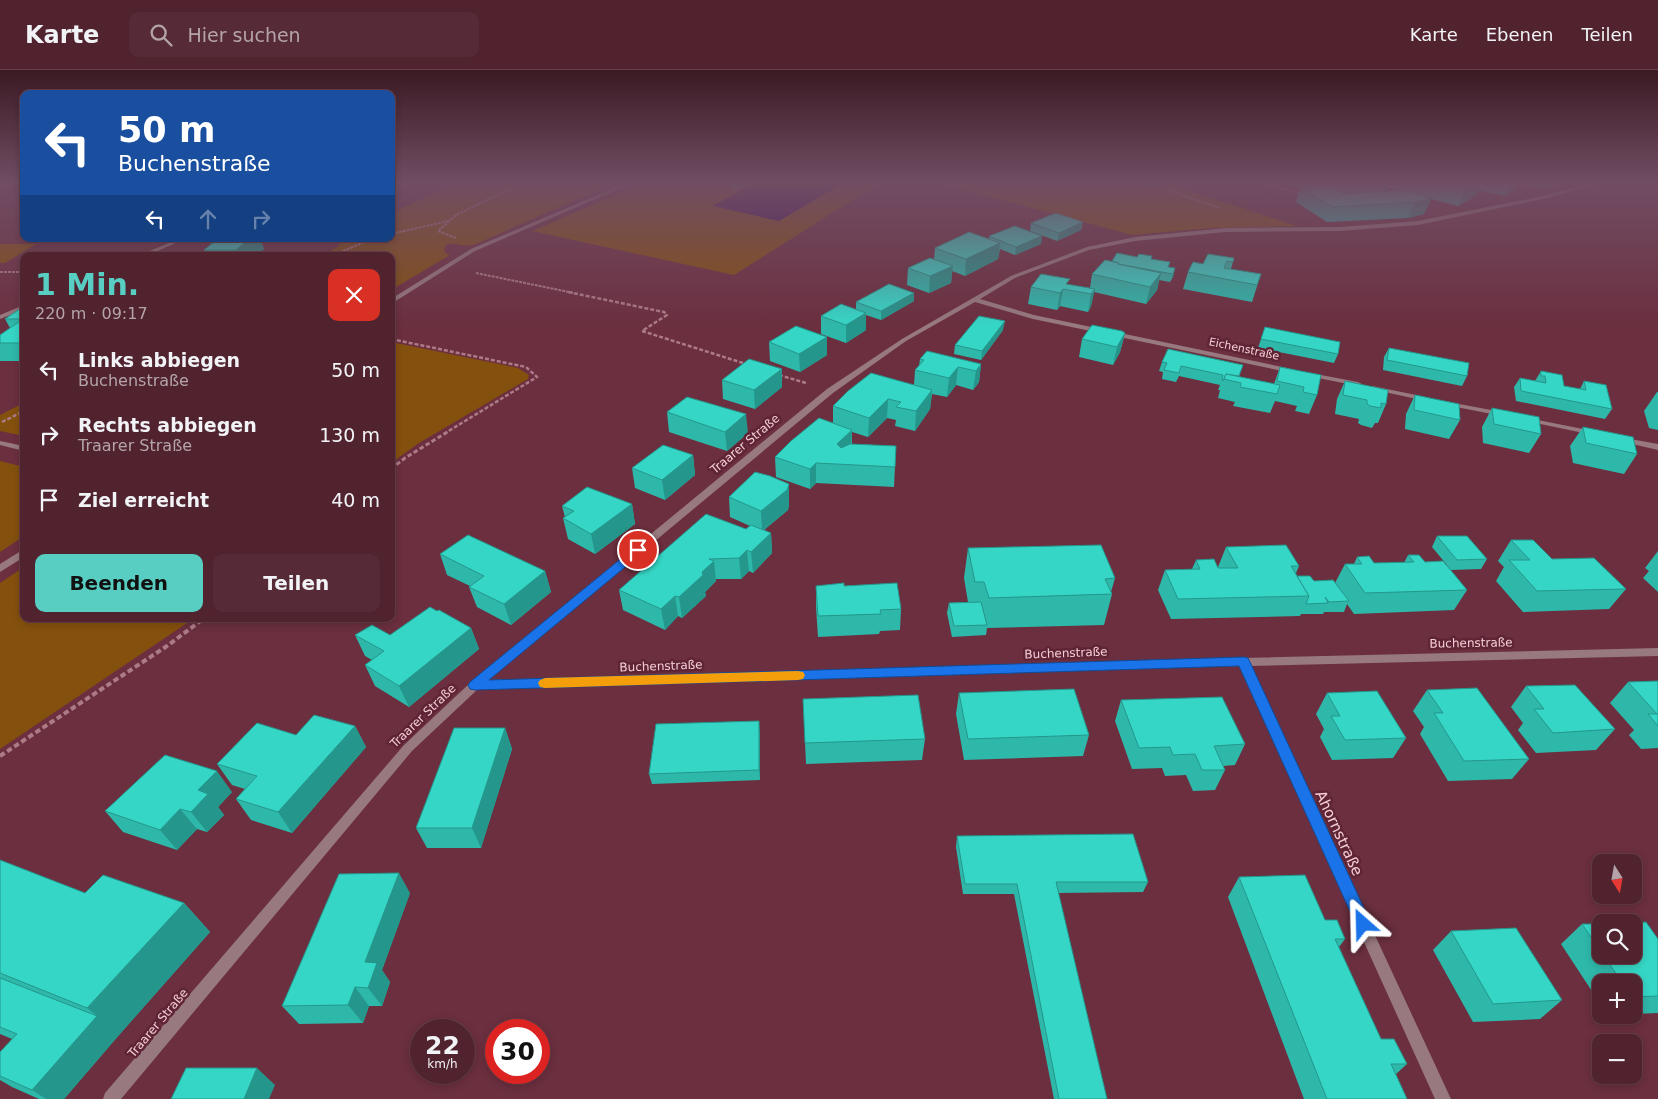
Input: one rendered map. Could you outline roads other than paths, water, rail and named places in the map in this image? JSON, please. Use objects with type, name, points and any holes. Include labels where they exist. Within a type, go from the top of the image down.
[{"type":"street","points":[[395,300],[466,254],[522,230]]},
{"type":"street","name":"Traarer Straße","points":[[112,1099],[408,748],[475,685],[830,391],[904,340],[973,299],[1013,277],[1052,260],[1086,249],[1134,238],[1226,230]]},
{"type":"street","points":[[152,252],[175,242]]},
{"type":"street","name":"Eichenstraße","points":[[973,299],[1034,317],[1512,416]]},
{"type":"street","points":[[0,317],[20,309]]},
{"type":"street","points":[[1521,418],[1600,434]]},
{"type":"street","points":[[1609,436],[1658,447]]},
{"type":"street","points":[[0,443],[20,448]]},
{"type":"street","points":[[0,569],[20,555]]},
{"type":"street","name":"Buchenstraße","points":[[475,685],[1244,662],[1658,652]]},
{"type":"street","name":"Ahornstraße","points":[[1244,662],[1443,1099]]}]
